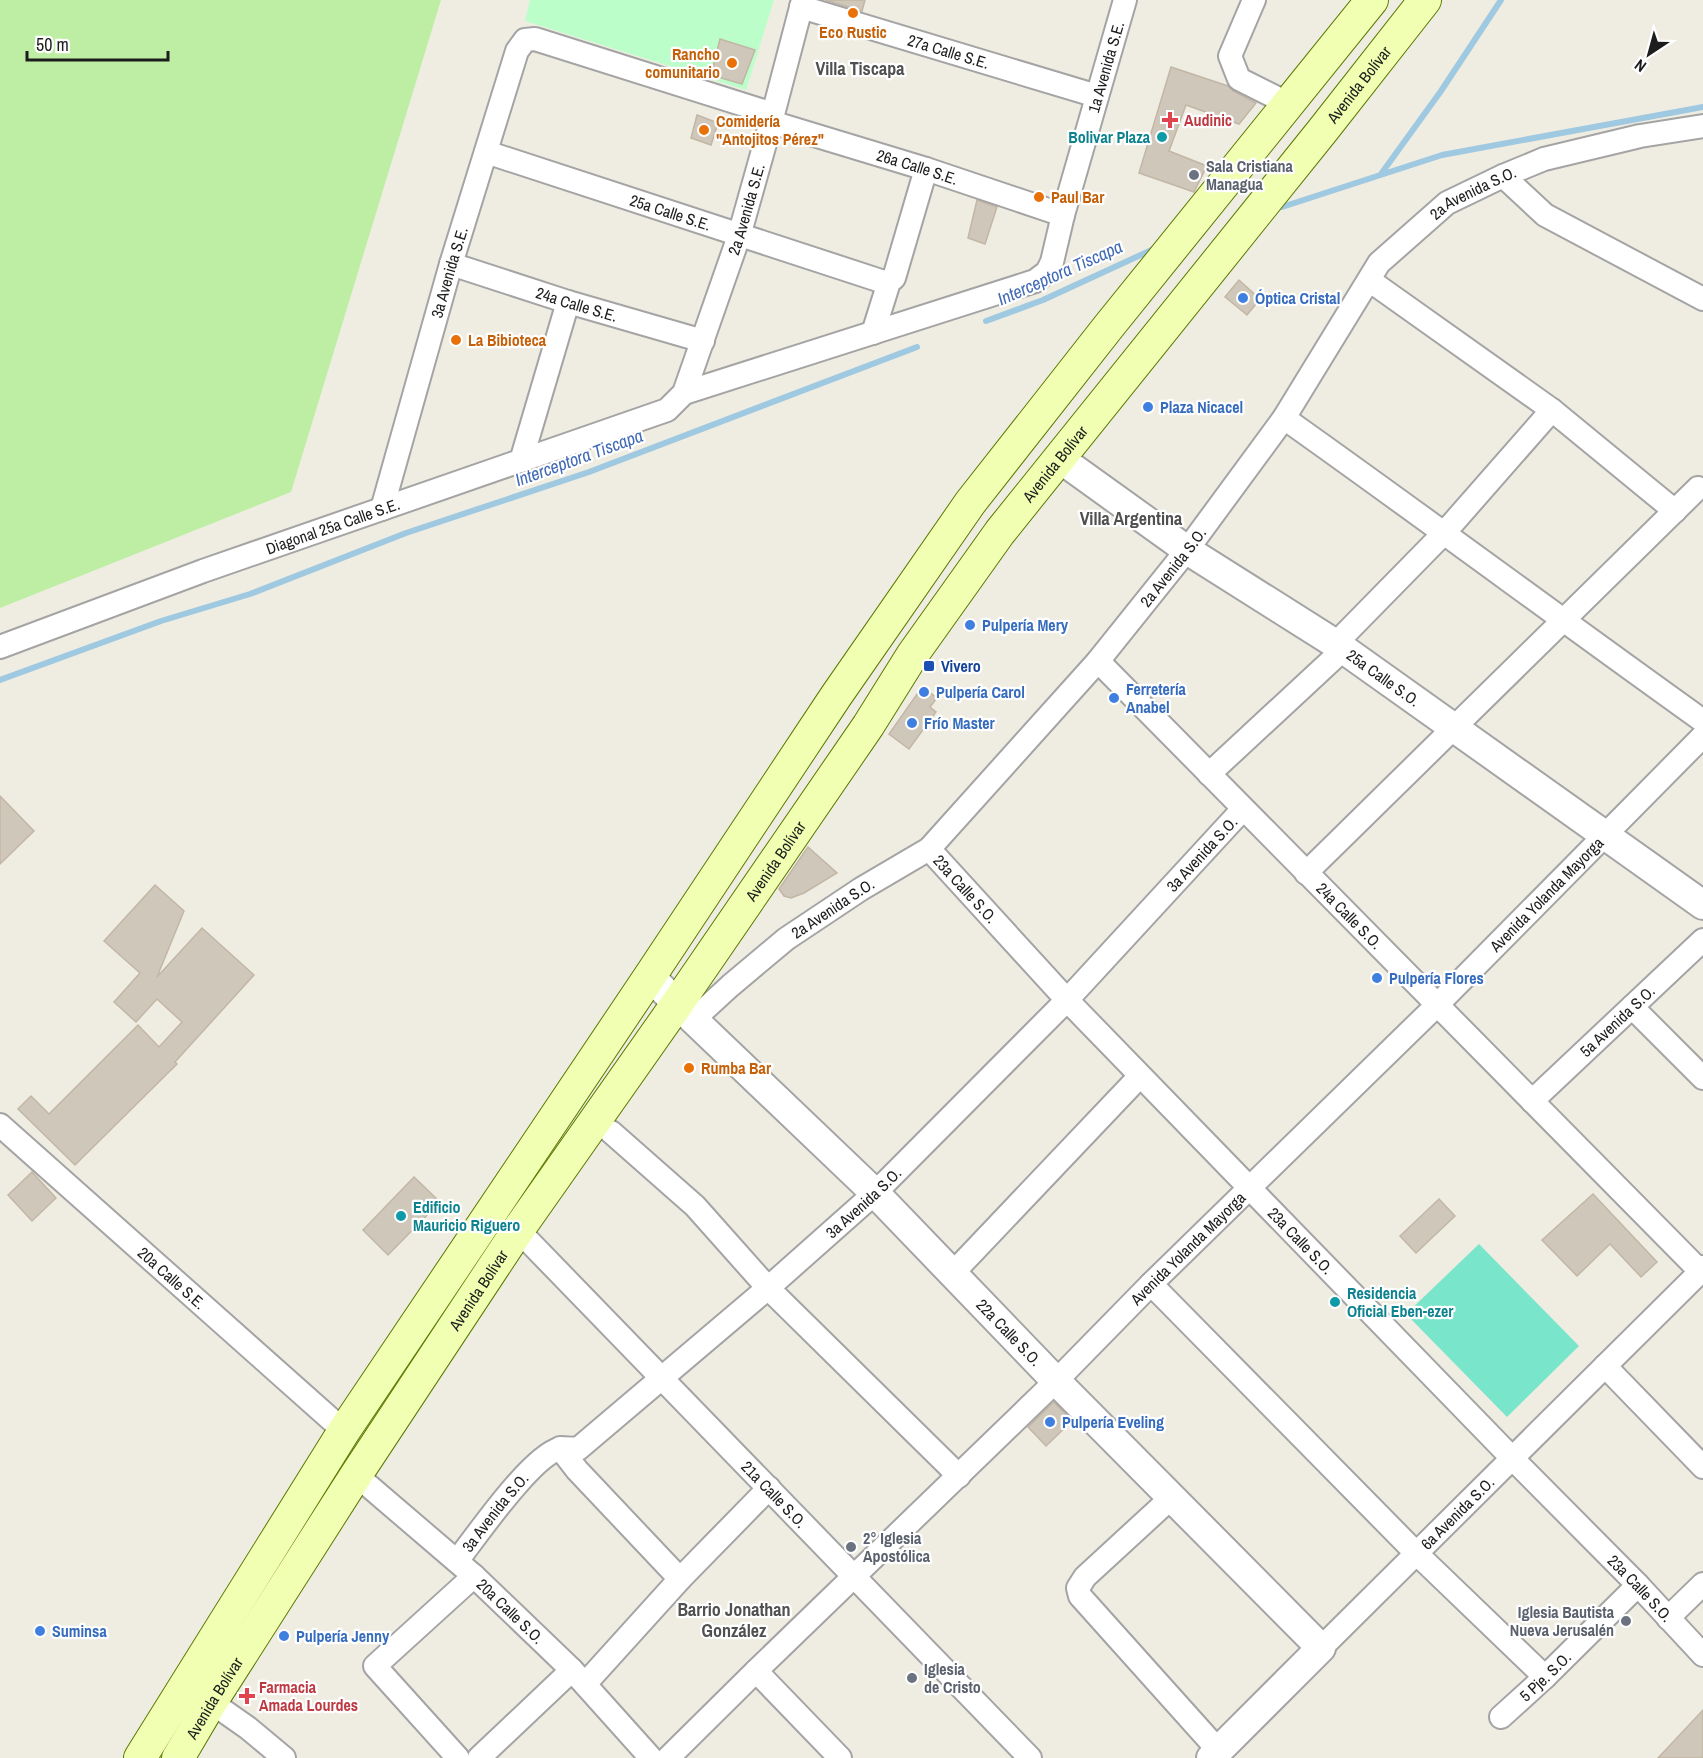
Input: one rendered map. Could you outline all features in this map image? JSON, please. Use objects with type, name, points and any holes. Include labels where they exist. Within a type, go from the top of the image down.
[{"type":"main road","name":"Avenida Bolívar","points":[[140,1758],[344,1431],[837,696],[970,503],[1287,103],[1372,0]]},
{"type":"main road","name":"Avenida Bolívar","points":[[178,1758],[211,1702],[356,1475],[518,1230],[685,1011],[913,654],[1000,532],[1425,0]]},
{"type":"main road","points":[[1059,458],[1052,440],[1070,375]]},
{"type":"main road","points":[[990,477],[1016,460],[1039,450],[1059,458]]},
{"type":"street","name":"1a Avenida S.E.","points":[[873,333],[1035,280],[1047,272],[1052,262],[1063,214],[1125,0]]},
{"type":"street","points":[[1254,0],[1230,56],[1239,78],[1287,103]]},
{"type":"street","name":"27a Calle S.E.","points":[[802,4],[1096,96]]},
{"type":"street","name":"2a Avenida S.E.","points":[[667,410],[684,393],[739,236],[802,4]]},
{"type":"street","name":"26a Calle S.E.","points":[[525,40],[535,39],[1063,214]]},
{"type":"street","name":"3a Avenida S.E.","points":[[382,509],[451,264],[517,51],[525,40]]},
{"type":"street","name":"2a Avenida S.O.","points":[[685,1011],[730,986],[786,939],[861,889],[929,849],[1098,661],[1187,550],[1284,418],[1379,263],[1447,203],[1544,159],[1640,136],[1703,126]]},
{"type":"street","name":"25a Calle S.E.","points":[[486,152],[739,236],[889,282]]},
{"type":"street","points":[[684,393],[873,333],[889,282],[894,278],[926,169]]},
{"type":"street","points":[[1503,176],[1545,215],[1703,299]]},
{"type":"street","name":"24a Calle S.E.","points":[[451,264],[568,302],[703,341]]},
{"type":"street","points":[[1369,280],[1552,410],[1675,511]]},
{"type":"street","points":[[521,461],[568,302]]},
{"type":"street","name":"Diagonal 25a Calle S.E.","points":[[0,647],[214,568],[667,410]]},
{"type":"street","points":[[1209,774],[1333,659],[1345,634],[1444,532],[1552,410]]},
{"type":"street","points":[[1284,418],[1703,721]]},
{"type":"street","name":"25a Calle S.O.","points":[[1059,458],[1187,550],[1339,646],[1703,905]]},
{"type":"street","points":[[1306,873],[1698,488]]},
{"type":"street","name":"24a Calle S.O.","points":[[1098,661],[1702,1271]]},
{"type":"street","name":"Avenida Yolanda Mayorga","points":[[668,1758],[959,1476],[1151,1284],[1437,1005],[1703,736]]},
{"type":"street","name":"3a Avenida S.O.","points":[[458,1758],[375,1666],[466,1568],[527,1473],[549,1454],[560,1448],[578,1449],[768,1288],[875,1193],[1067,1000],[1243,809]]},
{"type":"street","name":"23a Calle S.O.","points":[[929,849],[1067,1000],[1638,1585],[1703,1655]]},
{"type":"street","name":"5a Avenida S.O.","points":[[1532,1101],[1703,940]]},
{"type":"street","points":[[650,976],[685,1011]]},
{"type":"street","points":[[1632,1007],[1703,1078]]},
{"type":"street","name":"22a Calle S.O.","points":[[685,1011],[875,1193],[1056,1381],[1321,1648]]},
{"type":"street","points":[[952,1274],[1140,1076]]},
{"type":"street","name":"20a Calle S.E.","points":[[0,1125],[344,1431]]},
{"type":"street","points":[[611,1132],[694,1206],[768,1288],[959,1476]]},
{"type":"street","name":"21a Calle S.O.","points":[[518,1230],[1030,1758]]},
{"type":"street","name":"6a Avenida S.O.","points":[[1215,1754],[1702,1271]]},
{"type":"street","points":[[1151,1284],[1416,1553],[1545,1677]]},
{"type":"street","points":[[1605,1366],[1703,1467]]},
{"type":"street","points":[[560,1448],[577,1470],[680,1579]]},
{"type":"street","name":"20a Calle S.O.","points":[[356,1475],[466,1568],[579,1677],[651,1758]]},
{"type":"street","points":[[479,1758],[579,1677],[769,1488]]},
{"type":"street","points":[[1172,1497],[1085,1577],[1078,1588],[1080,1596],[1215,1754]]},
{"type":"street","points":[[1668,1618],[1703,1584]]},
{"type":"street","name":"5 Pje. S.O.","points":[[1501,1717],[1638,1585]]},
{"type":"street","points":[[756,1671],[840,1758]]},
{"type":"street","points":[[211,1702],[248,1728],[284,1758]]},
{"type":"green space","points":[[0,0],[441,0],[291,492],[0,608]]},
{"type":"green space","points":[[530,0],[774,0],[746,90],[525,21]]},
{"type":"green space","points":[[1479,1244],[1579,1346],[1507,1417],[1406,1314]]},
{"type":"building","points":[[825,0],[865,0],[862,11]]},
{"type":"building","name":"Rancho comunitario","points":[[720,39],[755,50],[742,84],[711,75]]},
{"type":"building","name":"Bolivar Plaza","points":[[1171,67],[1228,86],[1256,103],[1239,124],[1186,105],[1169,151],[1207,166],[1194,192],[1139,173]]},
{"type":"building","name":"Comidería \"Antojitos Pérez\"","points":[[697,115],[718,123],[711,145],[691,138]]},
{"type":"building","points":[[977,200],[997,207],[985,244],[968,238]]},
{"type":"building","name":"Óptica Cristal","points":[[1239,280],[1260,299],[1247,315],[1225,297]]},
{"type":"building","name":"Frío Master","points":[[922,687],[937,698],[930,707],[936,712],[909,749],[889,734]]},
{"type":"building","points":[[0,796],[34,831],[0,864]]},
{"type":"building","points":[[808,847],[837,873],[804,893],[791,898],[784,896],[779,889]]},
{"type":"building","points":[[155,885],[184,911],[157,977],[202,928],[254,975],[175,1062],[177,1064],[75,1165],[18,1109],[31,1096],[49,1114],[138,1025],[159,1047],[182,1022],[157,999],[136,1022],[114,1002],[140,973],[104,941]]},
{"type":"building","points":[[32,1172],[56,1198],[32,1221],[8,1195]]},
{"type":"building","name":"Edificio Mauricio Riguero","points":[[414,1177],[440,1202],[388,1255],[363,1230]]},
{"type":"building","points":[[1593,1194],[1657,1262],[1641,1277],[1610,1244],[1577,1276],[1542,1240]]},
{"type":"building","points":[[1439,1199],[1455,1216],[1416,1253],[1400,1236]]},
{"type":"building","name":"Pulpería Eveling","points":[[1054,1402],[1072,1421],[1046,1446],[1028,1427]]},
{"type":"building","points":[[1703,1710],[1703,1758],[1658,1758]]},
{"type":"waterway","points":[[1381,174],[1441,91],[1501,0]]},
{"type":"waterway","points":[[1282,207],[1442,155],[1703,107]]},
{"type":"waterway","name":"Interceptora Tiscapa","points":[[986,321],[1043,300],[1158,247]]},
{"type":"waterway","name":"Interceptora Tiscapa","points":[[0,680],[161,621],[250,594],[406,533],[589,472],[917,347]]},
{"type":"place","name":"Eco Rustic","points":[[853,13]]},
{"type":"place","name":"Rancho comunitario","points":[[732,63]]},
{"type":"place","name":"Audinic","points":[[1170,120]]},
{"type":"place","name":"Comidería \"Antojitos Pérez\"","points":[[704,130]]},
{"type":"place","name":"Bolivar Plaza","points":[[1162,137]]},
{"type":"place","name":"Sala Cristiana Managua","points":[[1194,175]]},
{"type":"place","name":"Paul Bar","points":[[1039,197]]},
{"type":"place","name":"Óptica Cristal","points":[[1243,298]]},
{"type":"place","name":"La Bibioteca","points":[[456,340]]},
{"type":"place","name":"Plaza Nicacel","points":[[1148,407]]},
{"type":"place","name":"Pulpería Mery","points":[[970,625]]},
{"type":"place","name":"Vivero","points":[[929,666]]},
{"type":"place","name":"Pulpería Carol","points":[[924,692]]},
{"type":"place","name":"Ferretería Anabel","points":[[1114,698]]},
{"type":"place","name":"Frío Master","points":[[912,723]]},
{"type":"place","name":"Pulpería Flores","points":[[1377,978]]},
{"type":"place","name":"Rumba Bar","points":[[689,1068]]},
{"type":"place","name":"Edificio Mauricio Riguero","points":[[401,1216]]},
{"type":"place","name":"Residencia Oficial Eben-ezer","points":[[1335,1302]]},
{"type":"place","name":"Pulpería Eveling","points":[[1050,1422]]},
{"type":"place","name":"2° Iglesia Apostólica","points":[[851,1547]]},
{"type":"place","name":"Iglesia Bautista Nueva Jerusalén","points":[[1626,1621]]},
{"type":"place","name":"Suminsa","points":[[40,1631]]},
{"type":"place","name":"Pulpería Jenny","points":[[284,1636]]},
{"type":"place","name":"Iglesia de Cristo","points":[[912,1678]]},
{"type":"place","name":"Farmacia Amada Lourdes","points":[[247,1696]]},
{"type":"district","name":"Villa Tiscapa","points":[[860,69]]},
{"type":"district","name":"Villa Argentina","points":[[1131,519]]},
{"type":"district","name":"Barrio Jonathan González","points":[[734,1620]]}]
